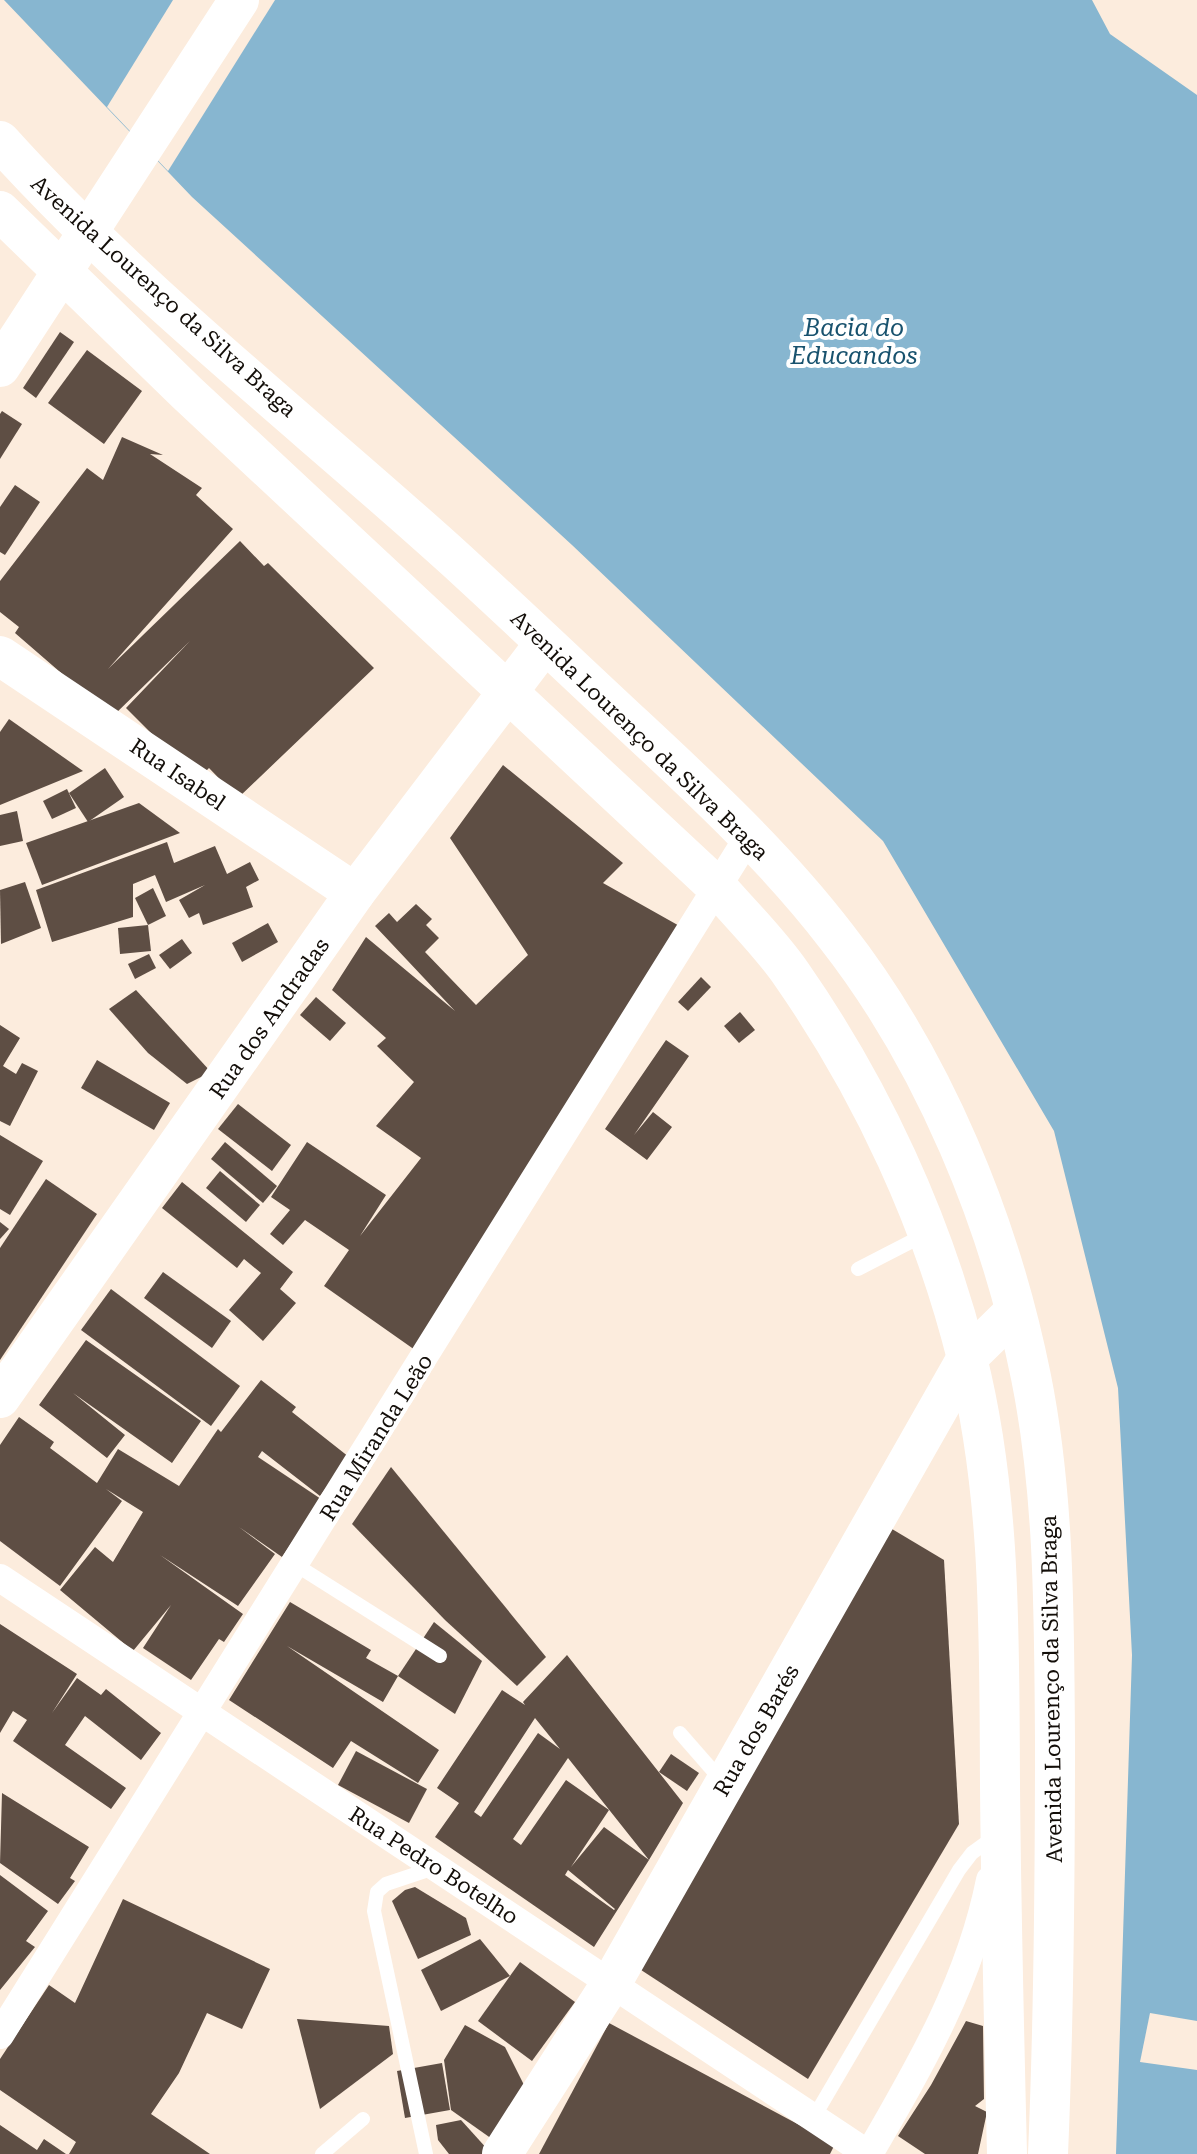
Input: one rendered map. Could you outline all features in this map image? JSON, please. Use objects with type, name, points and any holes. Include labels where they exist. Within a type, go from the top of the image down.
[{"type":"street","points":[[0,367],[239,0]]},
{"type":"street","name":"Avenida Lourenço da Silva Braga","points":[[0,141],[32,177],[153,291],[545,643],[749,836],[837,937],[898,1027],[937,1103],[979,1198],[1015,1311],[1032,1380],[1041,1443],[1054,1629],[1055,1862],[1048,2154]]},
{"type":"street","points":[[0,211],[114,324],[507,695],[718,888],[790,972],[838,1046],[891,1144],[928,1233],[967,1358],[984,1448],[993,1530],[998,1625],[1007,2154]]},
{"type":"street","name":"Rua dos Andradas","points":[[0,1398],[355,893],[545,643]]},
{"type":"street","name":"Rua Isabel","points":[[0,656],[355,893]]},
{"type":"street","name":"Rua Miranda Leão","points":[[0,2035],[749,836]]},
{"type":"street","name":"Rua dos Barés","points":[[502,2154],[612,1982],[967,1358],[1015,1311]]},
{"type":"street","name":"Rua Pedro Botelho","points":[[0,1578],[868,2154]]},
{"type":"street","points":[[868,2154],[955,1998],[987,1899],[1000,1832]]},
{"type":"lane","points":[[858,1269],[928,1233]]},
{"type":"lane","points":[[296,1565],[440,1656]]},
{"type":"lane","points":[[680,1733],[724,1784]]},
{"type":"lane","points":[[814,2117],[959,1870],[972,1853],[1000,1832]]},
{"type":"lane","points":[[426,2154],[374,1911],[377,1892],[386,1884],[437,1867]]},
{"type":"lane","points":[[322,2154],[363,2119]]},
{"type":"water","name":"Bacia do Educandos","points":[[4,0],[1092,0],[1110,34],[1197,95],[1197,2154],[1116,2154],[1132,1655],[1118,1388],[1054,1131],[883,841],[572,545],[192,197]]},
{"type":"pier","points":[[173,0],[275,0],[168,171],[107,107]]},
{"type":"pier","points":[[1150,2013],[1197,2021],[1197,2070],[1140,2062]]},
{"type":"building","points":[[60,332],[74,342],[36,398],[23,388]]},
{"type":"building","points":[[87,350],[142,391],[104,444],[48,403]]},
{"type":"building","points":[[2,411],[22,424],[0,459],[0,414]]},
{"type":"building","points":[[122,437],[163,455],[150,454],[202,488],[196,495],[233,529],[108,669],[240,541],[264,566],[268,563],[374,668],[238,798],[209,768],[204,773],[163,745],[126,708],[190,641],[112,717],[15,633],[19,627],[0,612],[0,581],[87,468],[103,480]]},
{"type":"building","points":[[15,485],[40,502],[5,555],[0,552],[0,507]]},
{"type":"building","points":[[9,719],[83,771],[0,805],[0,732]]},
{"type":"building","points":[[503,765],[623,863],[603,883],[683,928],[415,1350],[324,1286],[349,1250],[305,1220],[283,1245],[270,1234],[290,1210],[271,1197],[307,1142],[386,1195],[360,1236],[421,1158],[376,1126],[414,1082],[377,1046],[386,1038],[332,990],[366,937],[455,1011],[375,926],[389,913],[397,922],[416,904],[432,919],[426,925],[439,938],[425,952],[476,1005],[528,955],[450,838]]},
{"type":"building","points":[[105,768],[124,797],[88,822],[69,793]]},
{"type":"building","points":[[67,789],[76,808],[52,819],[43,801]]},
{"type":"building","points":[[139,803],[180,833],[42,885],[26,843]]},
{"type":"building","points":[[17,811],[23,841],[0,846],[0,815]]},
{"type":"building","points":[[167,842],[174,863],[215,846],[227,874],[250,862],[259,880],[246,887],[253,907],[203,925],[199,913],[189,918],[179,900],[205,885],[166,902],[155,875],[133,884],[133,917],[52,942],[36,890]]},
{"type":"building","points":[[25,882],[41,928],[1,944],[0,890]]},
{"type":"building","points":[[153,888],[166,916],[148,925],[135,898]]},
{"type":"building","points":[[268,923],[278,942],[242,962],[232,943]]},
{"type":"building","points":[[148,925],[151,951],[120,954],[118,928]]},
{"type":"building","points":[[182,939],[192,953],[170,969],[159,955]]},
{"type":"building","points":[[149,954],[156,968],[135,979],[128,964]]},
{"type":"building","points":[[701,977],[711,987],[688,1011],[678,1002]]},
{"type":"building","points":[[136,990],[211,1072],[187,1084],[148,1053],[109,1009]]},
{"type":"building","points":[[316,997],[346,1023],[330,1041],[300,1015]]},
{"type":"building","points":[[740,1012],[755,1030],[739,1043],[724,1026]]},
{"type":"building","points":[[0,1025],[20,1038],[3,1066],[16,1074],[22,1063],[38,1071],[10,1126],[0,1121]]},
{"type":"building","points":[[666,1040],[689,1056],[634,1135],[653,1112],[672,1127],[647,1160],[605,1129]]},
{"type":"building","points":[[97,1060],[170,1103],[154,1130],[81,1088]]},
{"type":"building","points":[[238,1104],[291,1145],[272,1171],[218,1129]]},
{"type":"building","points":[[0,1135],[43,1161],[10,1215],[0,1209]]},
{"type":"building","points":[[225,1142],[277,1186],[263,1203],[211,1159]]},
{"type":"building","points":[[220,1171],[260,1205],[246,1222],[206,1188]]},
{"type":"building","points":[[46,1179],[97,1214],[0,1360],[0,1248]]},
{"type":"building","points":[[182,1182],[293,1272],[280,1289],[296,1303],[263,1341],[229,1310],[261,1273],[244,1259],[237,1268],[162,1208]]},
{"type":"building","points":[[0,1222],[9,1229],[0,1239]]},
{"type":"building","points":[[163,1272],[231,1321],[212,1348],[144,1298]]},
{"type":"building","points":[[111,1289],[240,1386],[211,1426],[81,1330]]},
{"type":"building","points":[[86,1340],[201,1421],[172,1463],[73,1393],[125,1435],[107,1458],[39,1405]]},
{"type":"building","points":[[261,1380],[296,1407],[292,1412],[349,1457],[320,1496],[262,1451],[258,1457],[321,1499],[282,1557],[239,1527],[275,1554],[238,1606],[160,1555],[243,1614],[224,1642],[219,1639],[191,1680],[143,1648],[171,1605],[133,1651],[60,1590],[95,1547],[113,1562],[143,1512],[106,1489],[122,1501],[60,1586],[0,1541],[0,1445],[19,1417],[54,1442],[50,1448],[97,1483],[118,1449],[179,1486],[218,1429],[221,1432]]},
{"type":"building","points":[[391,1467],[546,1657],[517,1686],[445,1620],[352,1524]]},
{"type":"building","points":[[892,1529],[944,1560],[959,1824],[808,2079],[638,1968]]},
{"type":"building","points":[[290,1602],[371,1650],[366,1658],[398,1676],[383,1702],[287,1646],[439,1750],[418,1783],[351,1741],[333,1768],[229,1700]]},
{"type":"building","points":[[434,1622],[482,1661],[455,1714],[398,1676]]},
{"type":"building","points":[[0,1624],[77,1674],[52,1713],[77,1678],[101,1695],[106,1689],[161,1733],[141,1760],[85,1716],[65,1745],[126,1788],[111,1809],[13,1741],[27,1720],[13,1711],[0,1733]]},
{"type":"building","points":[[567,1655],[683,1803],[649,1860],[594,1947],[435,1837],[459,1803],[437,1788],[502,1690],[525,1705],[523,1702]],"holes":[[[535,1718],[560,1749],[538,1733],[481,1817],[474,1812]],[[568,1758],[649,1860],[604,1827],[571,1867],[609,1810],[566,1780],[521,1845],[513,1839]],[[568,1870],[615,1909],[565,1875]]]},
{"type":"building","points":[[356,1751],[427,1789],[409,1823],[338,1785]]},
{"type":"building","points":[[671,1754],[699,1773],[687,1791],[659,1772]]},
{"type":"building","points":[[2,1793],[89,1847],[70,1878],[75,1881],[58,1904],[0,1863]]},
{"type":"building","points":[[0,1875],[48,1911],[26,1941],[35,1947],[0,1990]]},
{"type":"building","points":[[415,1887],[466,1918],[471,1935],[418,1959],[392,1901],[405,1890]]},
{"type":"building","points":[[123,1899],[270,1969],[242,2029],[207,2013],[179,2073],[151,2114],[210,2154],[69,2154],[76,2142],[0,2090],[0,2059],[49,1985],[75,2003]]},
{"type":"building","points":[[480,1939],[510,1976],[441,2011],[421,1970]]},
{"type":"building","points":[[520,1962],[575,2002],[532,2061],[478,2021]]},
{"type":"building","points":[[297,2019],[389,2026],[393,2054],[320,2109]]},
{"type":"building","points":[[966,2021],[983,2026],[984,2099],[975,2106],[987,2112],[978,2154],[925,2154],[898,2136],[931,2085]]},
{"type":"building","points":[[609,2023],[835,2144],[830,2154],[539,2154]]},
{"type":"building","points":[[465,2025],[505,2047],[524,2085],[492,2139],[451,2110],[444,2060]]},
{"type":"building","points":[[442,2063],[450,2110],[405,2118],[397,2071]]},
{"type":"building","points":[[461,2120],[489,2151],[486,2154],[449,2154],[438,2140],[436,2125]]},
{"type":"building","points":[[0,2125],[37,2150],[44,2139],[66,2154],[0,2154]]}]
